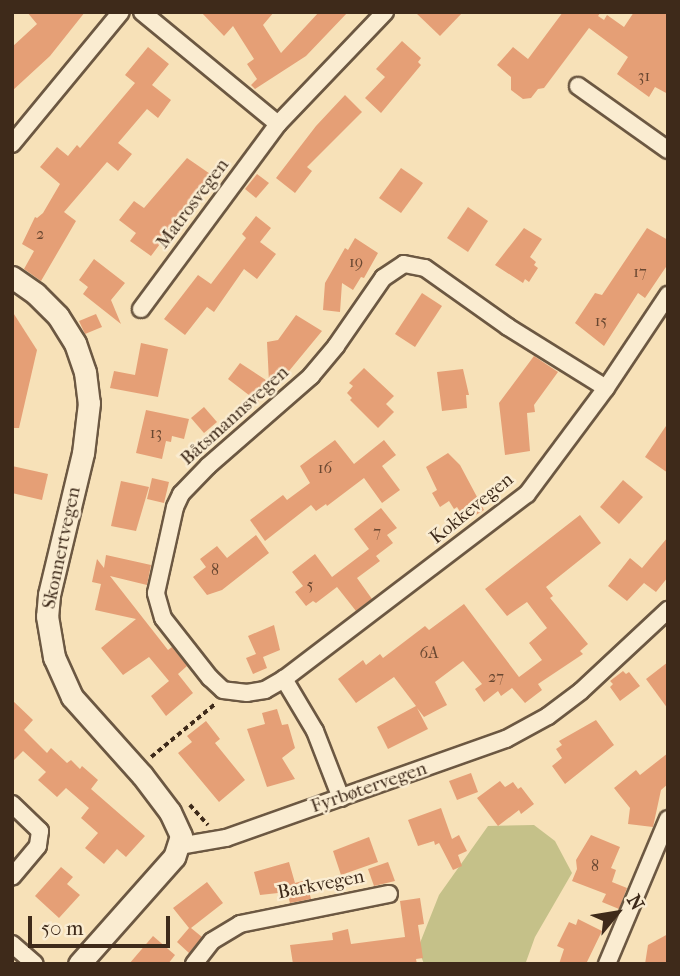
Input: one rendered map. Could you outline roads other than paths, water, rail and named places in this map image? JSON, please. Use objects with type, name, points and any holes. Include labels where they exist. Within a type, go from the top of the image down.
[{"type":"street","points":[[12,144],[121,12]]},
{"type":"street","points":[[142,12],[278,124]]},
{"type":"street","name":"Matrosvegen","points":[[141,309],[278,124],[385,12]]},
{"type":"street","points":[[578,86],[668,150]]},
{"type":"street","name":"Båtsmannsvegen","points":[[284,679],[265,690],[247,693],[223,690],[210,678],[158,606],[158,573],[174,507],[181,494],[208,466],[293,392],[328,357],[392,269],[414,264],[425,268],[508,327],[606,388]]},
{"type":"street","name":"Skonnertvegen","points":[[12,277],[36,294],[58,316],[75,343],[85,372],[89,403],[83,453],[49,595],[47,616],[54,657],[72,697],[170,812],[181,836],[179,846]]},
{"type":"street","name":"Kokkevegen","points":[[284,679],[527,494],[606,388],[668,295]]},
{"type":"street","name":"Fyrbøtervegen","points":[[179,846],[226,838],[466,755],[548,716],[581,691],[668,610]]},
{"type":"street","points":[[284,679],[315,731],[341,798]]},
{"type":"street","points":[[12,804],[40,831],[38,846],[12,877]]},
{"type":"street","points":[[607,964],[668,819]]},
{"type":"street","points":[[79,964],[174,857],[179,846]]},
{"type":"street","name":"Barkvegen","points":[[194,964],[212,941],[240,924],[389,894]]},
{"type":"street","points":[[12,944],[35,964]]}]
